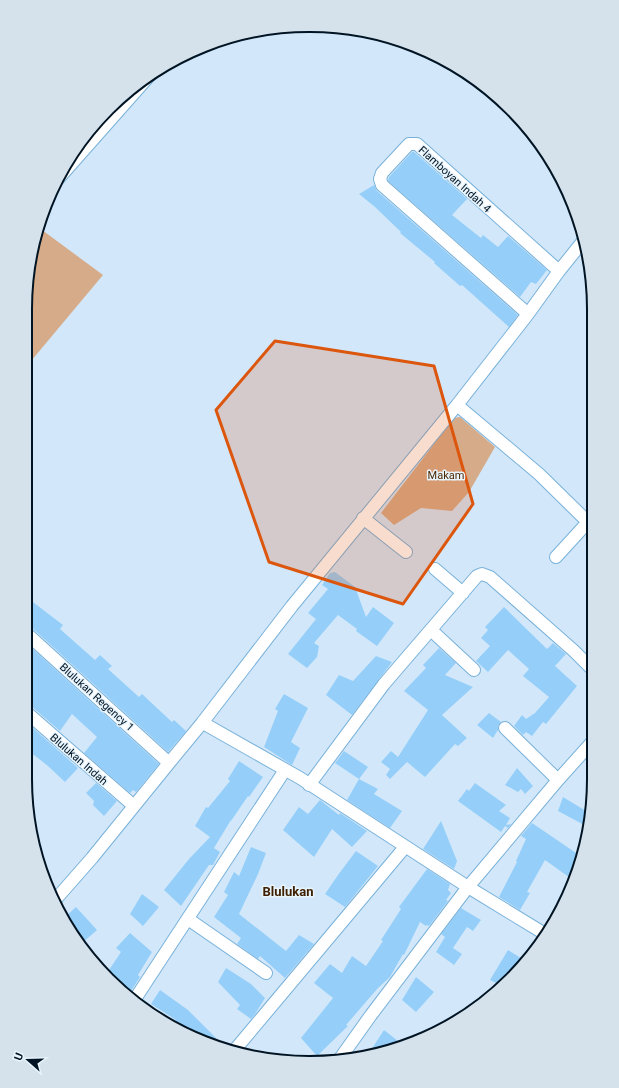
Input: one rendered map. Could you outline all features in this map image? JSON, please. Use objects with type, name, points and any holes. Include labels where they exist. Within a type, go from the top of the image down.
[{"type":"street","points":[[78,156],[127,101]]},
{"type":"street","name":"Flamboyan Indah 4","points":[[528,314],[382,185],[380,179],[382,173],[409,144],[417,144],[559,271]]},
{"type":"street","points":[[59,896],[92,858],[169,762],[203,723],[292,606],[457,405],[580,245]]},
{"type":"street","points":[[457,405],[538,474],[587,521]]},
{"type":"street","points":[[364,518],[406,552]]},
{"type":"street","points":[[556,558],[587,527]]},
{"type":"street","points":[[435,569],[463,593]]},
{"type":"street","points":[[310,785],[384,684],[477,576],[482,574],[490,577],[587,664]]},
{"type":"street","points":[[431,630],[474,670]]},
{"type":"street","name":"Blulukan Regency 1","points":[[32,638],[169,762]]},
{"type":"street","name":"Blulukan Indah","points":[[32,717],[134,806]]},
{"type":"street","points":[[203,723],[310,785],[468,887],[541,932]]},
{"type":"street","points":[[505,728],[558,780]]},
{"type":"street","points":[[343,1054],[468,887],[587,748]]},
{"type":"street","points":[[138,996],[285,770]]},
{"type":"street","points":[[237,1047],[405,847]]},
{"type":"street","points":[[188,919],[266,973]]},
{"type":"highlighted area","points":[[275,341],[434,366],[473,504],[403,604],[269,562],[216,410]]},
{"type":"green space","points":[[43,231],[103,275],[32,360],[34,273]]},
{"type":"green space","name":"Makam","points":[[460,417],[495,447],[469,492],[452,511],[421,508],[394,525],[381,513],[454,418]]},
{"type":"building","points":[[412,152],[414,152],[467,199],[452,215],[481,238],[483,235],[498,247],[508,236],[547,270],[536,284],[531,282],[520,297],[388,181],[389,177]]},
{"type":"building","points":[[374,185],[377,191],[518,315],[509,327],[400,233],[401,232],[375,207],[359,194]]},
{"type":"building","points":[[335,572],[355,587],[366,617],[373,607],[394,623],[377,646],[356,631],[357,629],[338,615],[314,643],[319,646],[317,657],[307,668],[288,654],[316,619],[308,613],[328,589],[322,585],[330,573]]},
{"type":"building","points":[[32,601],[63,625],[60,629],[95,660],[100,655],[112,666],[108,669],[139,697],[142,694],[172,722],[174,720],[186,731],[168,752],[32,628]]},
{"type":"building","points":[[504,607],[547,649],[553,643],[566,654],[555,666],[577,686],[546,724],[543,722],[532,736],[526,732],[523,735],[514,726],[522,715],[526,719],[535,713],[549,697],[523,676],[529,669],[508,650],[488,672],[476,661],[490,646],[481,638],[488,630],[485,627]]},
{"type":"building","points":[[32,648],[159,764],[136,792],[133,790],[130,793],[84,753],[97,737],[72,714],[60,731],[32,707]]},
{"type":"building","points":[[439,648],[456,663],[445,675],[473,687],[442,715],[467,738],[458,746],[455,744],[425,777],[407,762],[390,779],[386,775],[390,769],[381,762],[391,751],[398,757],[428,710],[404,691],[426,668],[423,665]]},
{"type":"building","points":[[376,656],[392,662],[352,715],[326,695],[339,675],[353,681]]},
{"type":"building","points":[[284,694],[308,708],[291,742],[300,748],[292,765],[264,747],[278,711],[275,709]]},
{"type":"building","points":[[489,713],[501,722],[493,738],[477,725]]},
{"type":"building","points":[[32,727],[78,768],[65,782],[32,753]]},
{"type":"building","points":[[344,751],[368,767],[359,779],[335,763]]},
{"type":"building","points":[[239,761],[263,777],[231,820],[214,848],[220,852],[213,865],[209,865],[181,906],[164,890],[189,859],[210,837],[195,826],[206,807],[208,808],[230,781],[228,779]]},
{"type":"building","points":[[517,768],[533,786],[525,794],[521,789],[518,792],[505,785]]},
{"type":"building","points":[[359,779],[378,789],[374,794],[402,811],[390,828],[347,800]]},
{"type":"building","points":[[96,783],[117,801],[104,816],[93,805],[94,801],[86,793]]},
{"type":"building","points":[[475,783],[506,805],[499,811],[510,818],[506,825],[511,824],[508,828],[505,826],[501,832],[458,801],[467,789],[469,791]]},
{"type":"building","points":[[563,797],[585,811],[583,825],[558,811]]},
{"type":"building","points":[[320,800],[339,815],[340,813],[367,831],[352,847],[332,829],[314,857],[283,830],[299,807],[308,814]]},
{"type":"building","points":[[441,821],[457,861],[454,869],[423,849]]},
{"type":"building","points":[[532,823],[577,853],[569,877],[545,860],[527,892],[530,893],[520,910],[499,897],[517,862],[516,861],[526,839],[521,836]]},
{"type":"building","points":[[251,847],[266,853],[239,914],[286,951],[299,935],[314,944],[285,978],[260,956],[258,959],[237,944],[241,938],[214,917],[228,895],[224,892],[234,872],[239,876]]},
{"type":"building","points":[[356,851],[378,866],[345,907],[325,894]]},
{"type":"building","points":[[427,869],[450,884],[448,890],[451,893],[446,900],[448,901],[429,926],[426,926],[420,922],[404,955],[403,954],[390,977],[378,988],[346,1025],[348,1026],[317,1056],[301,1038],[333,998],[314,983],[330,964],[342,973],[352,956],[366,966],[383,941],[381,940],[401,909],[399,907]]},
{"type":"building","points":[[142,894],[159,907],[143,926],[130,914]]},
{"type":"building","points":[[76,907],[97,930],[85,941],[68,914]]},
{"type":"building","points":[[461,908],[481,920],[473,931],[467,927],[453,948],[462,954],[454,965],[436,952],[445,937],[441,934]]},
{"type":"building","points":[[130,933],[152,952],[138,975],[140,977],[131,991],[109,970],[121,952],[116,948]]},
{"type":"building","points":[[508,950],[521,958],[506,975],[496,983],[490,980]]},
{"type":"building","points":[[226,968],[251,984],[265,998],[251,1019],[237,1009],[240,1005],[218,982]]},
{"type":"building","points":[[416,977],[434,992],[416,1012],[402,1000]]},
{"type":"building","points":[[160,990],[188,1010],[218,1040],[203,1035],[176,1021],[176,1020],[151,1004]]},
{"type":"building","points":[[384,1030],[398,1041],[381,1047],[371,1049]]},
{"type":"district","name":"Blulukan","points":[[288,891]]}]
